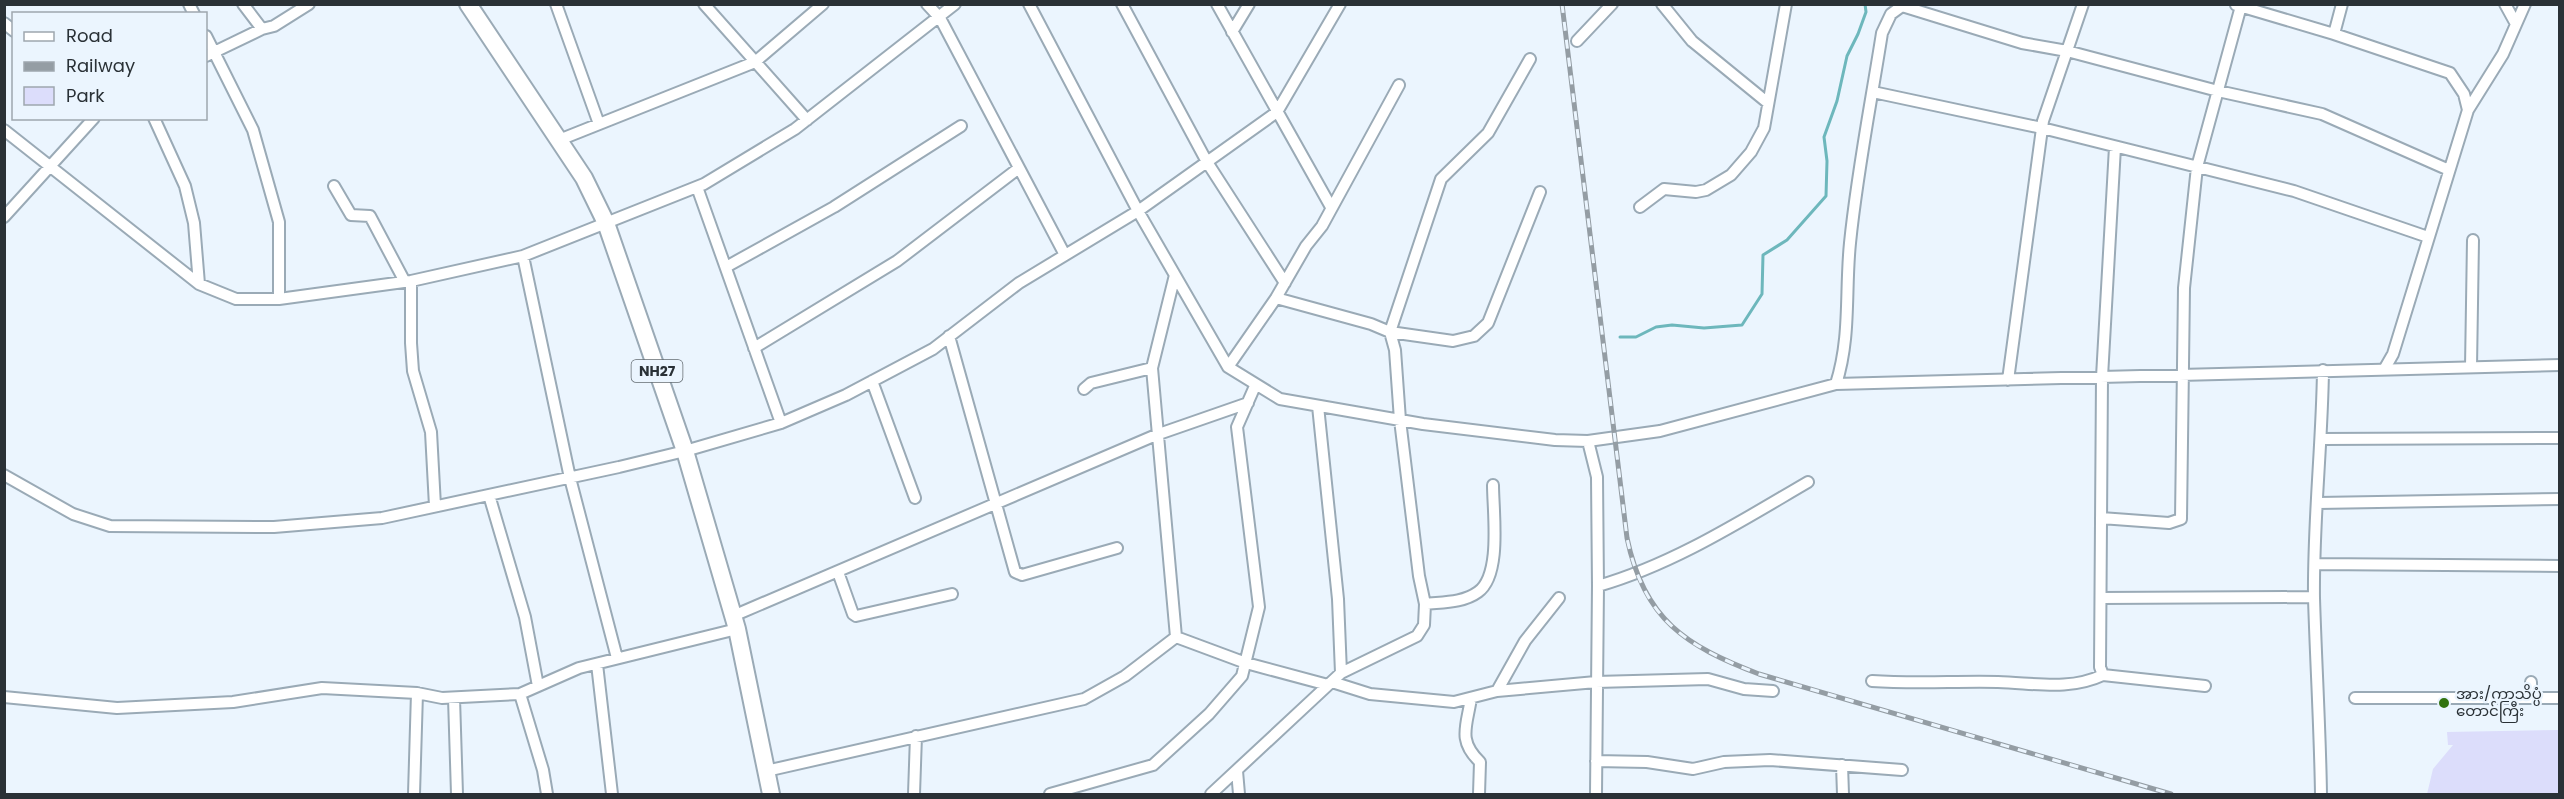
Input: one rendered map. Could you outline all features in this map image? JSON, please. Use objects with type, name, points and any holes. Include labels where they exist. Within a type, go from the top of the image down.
[{"type":"highway","name":"NH27","points":[[468,4],[584,178],[606,223],[685,451],[735,623],[771,795]]},
{"type":"highway","name":"NH27","points":[[764,795],[766,771]]},
{"type":"street","points":[[243,4],[262,29]]},
{"type":"street","points":[[279,299],[279,222],[253,130],[210,55],[262,29],[274,26],[309,4]]},
{"type":"street","points":[[556,4],[599,124]]},
{"type":"street","points":[[704,4],[807,120]]},
{"type":"street","points":[[559,140],[755,62],[823,4]]},
{"type":"street","points":[[927,4],[940,18],[1065,255]]},
{"type":"street","points":[[4,130],[199,284],[236,299],[279,299],[408,281],[523,256],[697,187],[807,120],[955,4]]},
{"type":"street","points":[[1029,4],[1138,211],[1228,367],[1255,386],[1280,399],[1400,420],[1555,440],[1588,441],[1660,431],[1836,384],[2559,365]]},
{"type":"street","points":[[1122,4],[1207,162],[1285,283]]},
{"type":"street","points":[[1217,4],[1331,207]]},
{"type":"street","points":[[1232,32],[1249,4]]},
{"type":"street","points":[[4,475],[73,514],[110,526],[274,527],[382,518],[685,451],[782,423],[872,381],[933,349],[1019,283],[1138,211],[1277,112],[1340,4]]},
{"type":"street","points":[[1577,41],[1612,4]]},
{"type":"street","points":[[1662,4],[1692,41],[1768,104]]},
{"type":"street","points":[[1640,207],[1664,189],[1696,192],[1706,190],[1731,175],[1750,152],[1764,128],[1786,4]]},
{"type":"street","points":[[2008,380],[2042,128],[2083,4]]},
{"type":"street","points":[[2334,34],[2342,4]]},
{"type":"street","points":[[2505,4],[2516,24]]},
{"type":"street","points":[[2385,368],[2393,354],[2468,110],[2504,54],[2525,4]]},
{"type":"street","points":[[2101,518],[2169,523],[2181,519],[2184,288],[2197,167],[2238,5],[2450,73],[2464,94],[2468,110]]},
{"type":"street","points":[[1836,384],[1847,341],[1846,283],[1850,240],[1882,33],[1891,14],[1902,6],[2022,43],[2067,51],[2218,91],[2322,114],[2449,170]]},
{"type":"street","points":[[1211,795],[1341,673],[1417,636],[1424,625],[1425,604],[1419,576],[1400,420],[1395,350],[1390,332],[1441,179],[1488,133],[1530,59]]},
{"type":"street","points":[[1228,367],[1276,298],[1306,246],[1322,226],[1399,85]]},
{"type":"street","points":[[1873,92],[2042,128],[2294,191],[2428,237]]},
{"type":"street","points":[[4,217],[92,120]]},
{"type":"street","points":[[155,120],[185,186],[194,223],[199,284]]},
{"type":"street","points":[[726,267],[834,207],[961,126]]},
{"type":"street","points":[[2103,675],[2100,667],[2102,377],[2115,147]]},
{"type":"street","points":[[754,348],[897,261],[1019,168]]},
{"type":"street","points":[[334,186],[351,215],[370,216],[408,281],[413,370],[431,432],[435,506]]},
{"type":"street","points":[[697,187],[782,423]]},
{"type":"street","points":[[1276,298],[1371,324],[1390,332],[1453,341],[1474,336],[1488,323],[1540,192]]},
{"type":"street","points":[[2471,367],[2473,240]]},
{"type":"street","points":[[523,256],[570,478],[617,658]]},
{"type":"street","points":[[1174,275],[1152,368],[1156,435],[1176,636]]},
{"type":"street","points":[[949,336],[1015,573],[1022,575],[1117,548]]},
{"type":"street","points":[[1084,389],[1091,383],[1152,368]]},
{"type":"street","points":[[2321,795],[2314,597],[2323,370]]},
{"type":"street","points":[[872,381],[915,498]]},
{"type":"street","points":[[1050,795],[1077,791],[1153,765],[1209,714],[1242,676],[1259,607],[1237,427],[1255,386]]},
{"type":"street","points":[[4,697],[117,708],[233,702],[322,688],[417,693],[454,698],[520,694],[579,668],[735,623],[838,572],[1156,435],[1248,403]]},
{"type":"street","points":[[1318,406],[1338,599],[1341,673]]},
{"type":"street","points":[[2322,439],[2559,438]]},
{"type":"street","points":[[1588,441],[1597,477],[1599,586],[1596,795]]},
{"type":"street","points":[[1599,586],[1645,571],[1721,532],[1808,482]]},
{"type":"street","points":[[1425,604],[1460,600],[1479,591],[1489,579],[1493,563],[1493,485]]},
{"type":"street","points":[[489,495],[525,616],[538,686]]},
{"type":"street","points":[[2319,503],[2559,499]]},
{"type":"street","points":[[2316,564],[2559,566]]},
{"type":"street","points":[[838,572],[853,614],[856,616],[952,594]]},
{"type":"street","points":[[2101,598],[2314,597]]},
{"type":"street","points":[[1497,691],[1524,641],[1558,598]]},
{"type":"street","points":[[1176,636],[1246,663],[1370,694],[1454,702],[1497,691],[1596,681],[1708,679],[1744,689],[1773,691]]},
{"type":"street","points":[[766,771],[1084,699],[1125,676],[1176,636]]},
{"type":"street","points":[[597,664],[612,795]]},
{"type":"street","points":[[1872,681],[1909,684],[1997,682],[2070,685],[2085,684],[2103,675],[2205,686]]},
{"type":"street","points":[[2531,682],[2531,698]]},
{"type":"street","points":[[414,795],[417,693]]},
{"type":"street","points":[[520,694],[543,770],[547,795]]},
{"type":"street","points":[[454,698],[457,795]]},
{"type":"street","points":[[1471,698],[1464,738],[1470,753],[1480,762],[1479,795]]},
{"type":"street","points":[[2355,698],[2559,698]]},
{"type":"street","points":[[914,795],[916,736]]},
{"type":"street","points":[[1596,761],[1647,762],[1693,769],[1724,762],[1770,760],[1902,770]]},
{"type":"street","points":[[1842,765],[1843,795]]},
{"type":"street","points":[[1237,771],[1239,795]]},
{"type":"green space","points":[[2559,730],[2559,794],[2427,794],[2433,769],[2453,745],[2448,745],[2447,732]]},
{"type":"waterway","points":[[1620,337],[1636,337],[1656,327],[1672,325],[1704,328],[1742,325],[1762,294],[1763,255],[1787,240],[1826,196],[1827,161],[1824,137],[1837,101],[1847,56],[1866,12],[1865,4]]},
{"type":"railway","points":[[1562,4],[1627,538],[1635,566],[1657,610],[1690,640],[1710,652],[1759,674],[2171,794]]},
{"type":"place","name":"အား/ကာသိပ္ပံ တောင်ကြီး","points":[[2444,703]]}]
